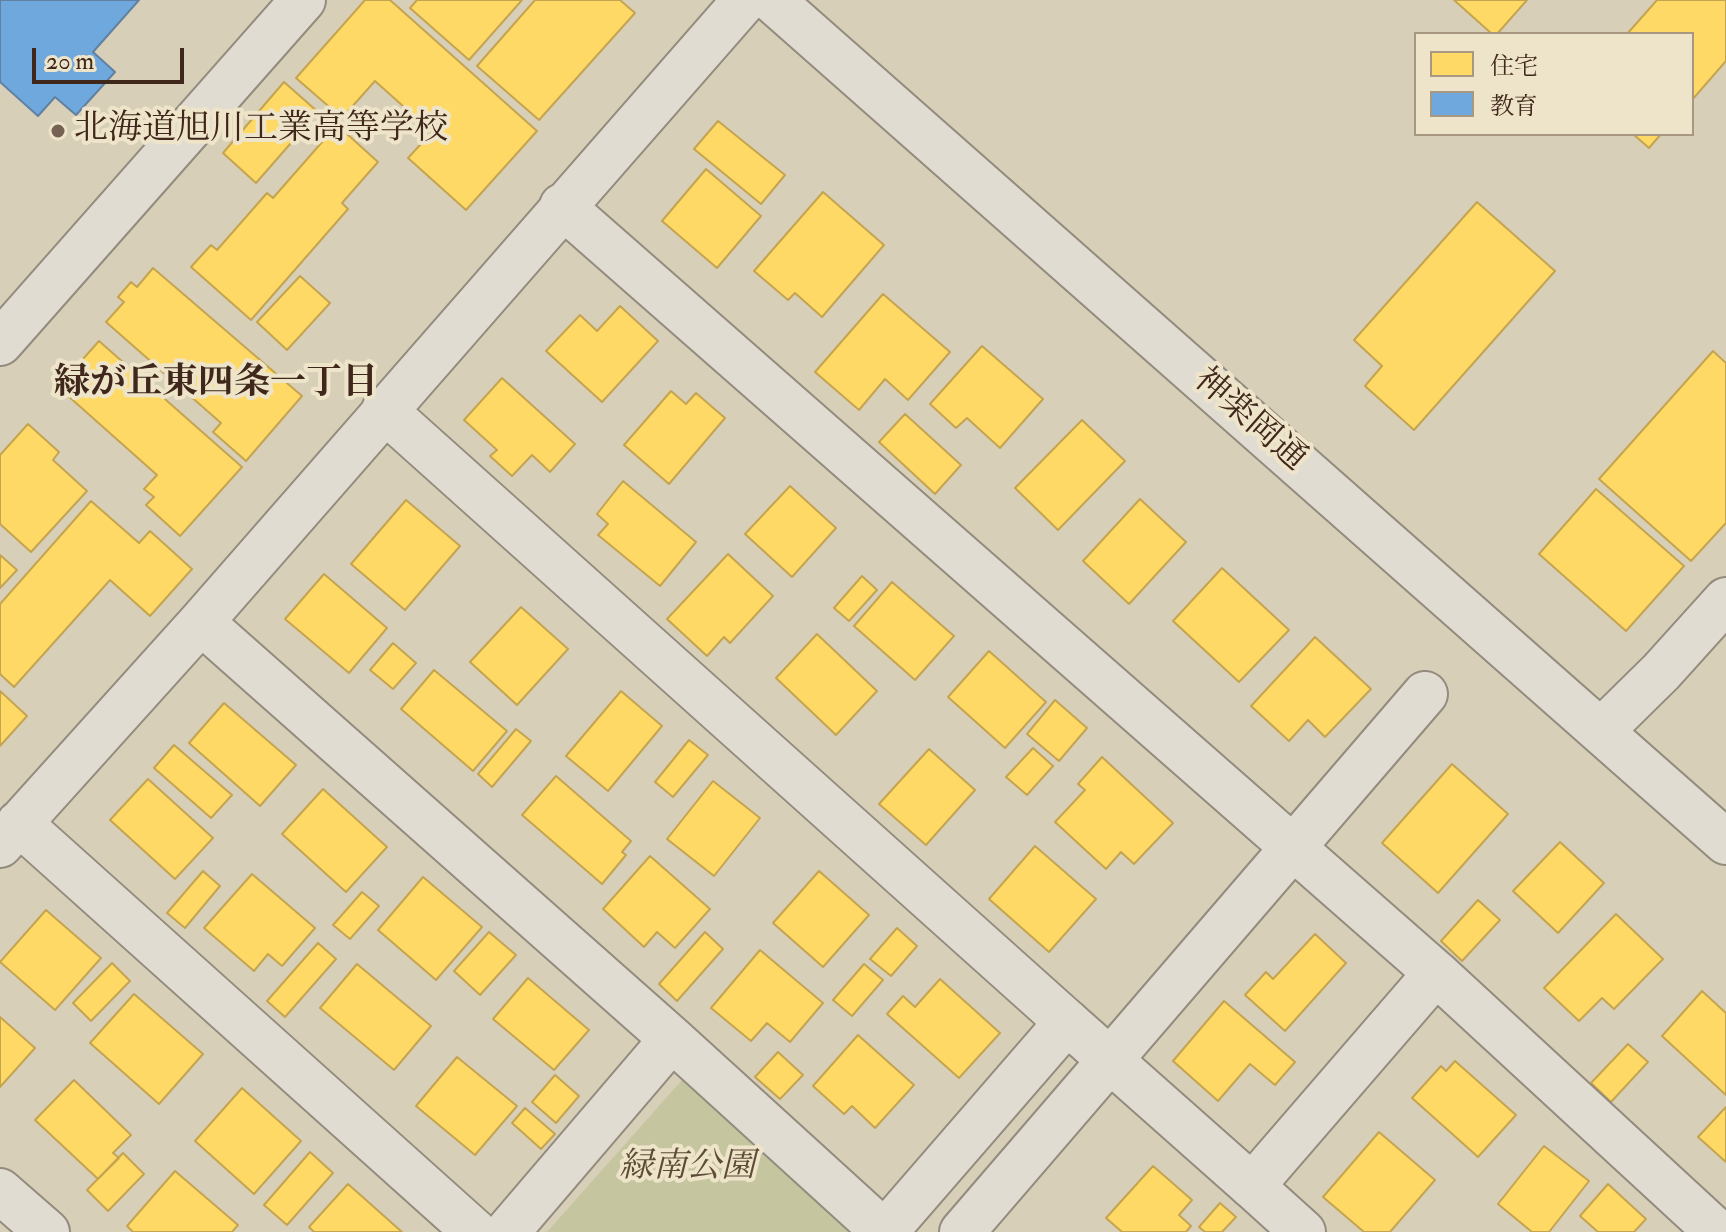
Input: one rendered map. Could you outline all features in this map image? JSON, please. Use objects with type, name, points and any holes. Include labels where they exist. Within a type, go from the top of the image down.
[{"type":"street","points":[[0,343],[303,0]]},
{"type":"street","points":[[475,1232],[10,834],[201,622],[745,0]]},
{"type":"street","name":"神楽岡通","points":[[772,0],[1726,842]]},
{"type":"street","points":[[562,206],[1436,973],[1717,1232]]},
{"type":"street","points":[[384,410],[1303,1232]]},
{"type":"street","points":[[1601,731],[1661,672],[1726,600]]},
{"type":"street","points":[[201,622],[885,1232],[1067,1022]]},
{"type":"street","points":[[962,1232],[1425,694]]},
{"type":"street","points":[[1252,1186],[1436,973]]},
{"type":"street","points":[[507,1232],[672,1039]]},
{"type":"street","points":[[0,1191],[47,1232]]},
{"type":"green space","name":"緑南公園","points":[[682,1080],[853,1232],[547,1232]]},
{"type":"building: 住宅","points":[[365,0],[390,0],[537,131],[466,210],[408,158],[432,132],[375,81],[342,118],[296,78]]},
{"type":"building: 住宅","points":[[417,0],[522,0],[469,60],[410,8]]},
{"type":"building: 住宅","points":[[535,0],[620,0],[635,13],[539,120],[477,66]]},
{"type":"building: 住宅","points":[[1454,0],[1527,0],[1499,32],[1490,32]]},
{"type":"building: 住宅","points":[[1657,0],[1726,0],[1726,61],[1694,98],[1694,32],[1629,32]]},
{"type":"building: 住宅","points":[[284,82],[318,112],[256,183],[223,153]]},
{"type":"building: 住宅","points":[[718,121],[785,175],[761,204],[694,149]]},
{"type":"building: 住宅","points":[[337,125],[378,162],[342,203],[348,209],[251,320],[191,267],[211,245],[217,250],[267,193],[273,198]]},
{"type":"building: 住宅","points":[[1635,136],[1659,136],[1649,148]]},
{"type":"building: 住宅","points":[[706,169],[761,216],[717,268],[662,221]]},
{"type":"building: 住宅","points":[[823,192],[884,245],[822,317],[795,293],[788,300],[754,271]]},
{"type":"building: 住宅","points":[[1477,202],[1555,271],[1414,430],[1365,386],[1382,366],[1354,340]]},
{"type":"building: 住宅","points":[[153,268],[302,396],[246,461],[213,432],[221,423],[106,322],[124,302],[118,297],[131,282],[137,287]]},
{"type":"building: 住宅","points":[[300,276],[330,303],[287,350],[257,322]]},
{"type":"building: 住宅","points":[[883,294],[950,352],[908,400],[885,379],[859,410],[815,372]]},
{"type":"building: 住宅","points":[[620,306],[658,341],[602,402],[546,351],[580,315],[597,331]]},
{"type":"building: 住宅","points":[[99,341],[242,467],[180,536],[146,505],[154,497],[144,489],[157,475],[58,387]]},
{"type":"building: 住宅","points":[[982,346],[1043,399],[1000,448],[967,418],[956,428],[930,404]]},
{"type":"building: 住宅","points":[[1713,351],[1726,363],[1726,523],[1691,561],[1599,479]]},
{"type":"building: 住宅","points":[[502,378],[575,444],[550,472],[532,455],[512,476],[490,456],[497,450],[464,420]]},
{"type":"building: 住宅","points":[[671,391],[686,404],[696,393],[725,418],[669,484],[624,445]]},
{"type":"building: 住宅","points":[[905,414],[961,465],[935,494],[879,442]]},
{"type":"building: 住宅","points":[[1082,420],[1125,461],[1058,530],[1015,488]]},
{"type":"building: 住宅","points":[[28,424],[59,452],[53,460],[87,491],[31,552],[0,524],[0,455]]},
{"type":"building: 住宅","points":[[623,481],[696,542],[660,586],[598,535],[608,524],[597,514]]},
{"type":"building: 住宅","points":[[790,486],[836,528],[792,577],[745,534]]},
{"type":"building: 住宅","points":[[1596,489],[1684,566],[1626,631],[1539,554]]},
{"type":"building: 住宅","points":[[1140,499],[1186,542],[1129,604],[1083,561]]},
{"type":"building: 住宅","points":[[406,500],[460,546],[405,610],[351,564]]},
{"type":"building: 住宅","points":[[91,501],[139,543],[150,531],[192,569],[150,616],[110,580],[14,687],[0,674],[0,604]]},
{"type":"building: 住宅","points":[[728,554],[773,596],[730,643],[724,637],[707,656],[667,619]]},
{"type":"building: 住宅","points":[[0,555],[17,570],[0,588]]},
{"type":"building: 住宅","points":[[1222,568],[1289,630],[1239,682],[1173,621]]},
{"type":"building: 住宅","points":[[324,574],[387,628],[349,673],[285,619]]},
{"type":"building: 住宅","points":[[862,576],[877,590],[849,621],[834,608]]},
{"type":"building: 住宅","points":[[892,582],[954,636],[915,680],[854,626]]},
{"type":"building: 住宅","points":[[521,607],[568,649],[517,705],[470,662]]},
{"type":"building: 住宅","points":[[817,634],[877,691],[836,735],[776,678]]},
{"type":"building: 住宅","points":[[1315,637],[1371,689],[1325,737],[1308,720],[1289,741],[1251,706]]},
{"type":"building: 住宅","points":[[393,643],[416,663],[393,689],[370,670]]},
{"type":"building: 住宅","points":[[989,651],[1046,702],[1005,748],[948,697]]},
{"type":"building: 住宅","points":[[434,670],[507,731],[473,771],[401,709]]},
{"type":"building: 住宅","points":[[0,691],[27,716],[0,746]]},
{"type":"building: 住宅","points":[[621,691],[662,726],[608,791],[566,756]]},
{"type":"building: 住宅","points":[[1055,700],[1087,728],[1059,761],[1027,734]]},
{"type":"building: 住宅","points":[[224,703],[296,765],[260,806],[189,743]]},
{"type":"building: 住宅","points":[[516,729],[531,741],[492,787],[478,774]]},
{"type":"building: 住宅","points":[[689,740],[708,755],[673,797],[655,782]]},
{"type":"building: 住宅","points":[[174,745],[232,795],[211,818],[154,768]]},
{"type":"building: 住宅","points":[[1033,748],[1053,766],[1027,795],[1006,777]]},
{"type":"building: 住宅","points":[[929,749],[975,790],[926,845],[879,804]]},
{"type":"building: 住宅","points":[[1102,757],[1173,823],[1134,864],[1121,852],[1106,869],[1055,822],[1085,790],[1078,784]]},
{"type":"building: 住宅","points":[[1452,764],[1508,814],[1438,893],[1382,843]]},
{"type":"building: 住宅","points":[[556,776],[631,841],[622,852],[626,855],[602,884],[522,815]]},
{"type":"building: 住宅","points":[[148,779],[213,838],[175,879],[110,820]]},
{"type":"building: 住宅","points":[[713,781],[760,818],[714,876],[667,839]]},
{"type":"building: 住宅","points":[[323,789],[387,847],[346,892],[282,834]]},
{"type":"building: 住宅","points":[[1560,842],[1604,883],[1558,933],[1513,891]]},
{"type":"building: 住宅","points":[[1035,846],[1096,899],[1049,952],[989,899]]},
{"type":"building: 住宅","points":[[650,856],[710,909],[675,948],[657,932],[644,947],[603,909]]},
{"type":"building: 住宅","points":[[203,871],[220,886],[185,928],[167,913]]},
{"type":"building: 住宅","points":[[819,871],[869,915],[823,967],[773,923]]},
{"type":"building: 住宅","points":[[252,874],[315,928],[282,966],[268,954],[254,971],[204,928]]},
{"type":"building: 住宅","points":[[423,877],[482,927],[436,980],[378,930]]},
{"type":"building: 住宅","points":[[362,892],[379,906],[350,939],[333,925]]},
{"type":"building: 住宅","points":[[1478,900],[1500,920],[1462,961],[1441,941]]},
{"type":"building: 住宅","points":[[46,910],[101,958],[55,1010],[0,962]]},
{"type":"building: 住宅","points":[[1616,914],[1663,959],[1614,1009],[1602,998],[1579,1021],[1544,988]]},
{"type":"building: 住宅","points":[[897,928],[917,946],[891,976],[870,959]]},
{"type":"building: 住宅","points":[[489,932],[516,955],[480,995],[454,971]]},
{"type":"building: 住宅","points":[[705,932],[723,949],[677,1001],[659,984]]},
{"type":"building: 住宅","points":[[1315,934],[1346,963],[1285,1031],[1245,995],[1266,972],[1273,979]]},
{"type":"building: 住宅","points":[[318,943],[336,959],[285,1017],[267,1001]]},
{"type":"building: 住宅","points":[[760,950],[823,1003],[790,1042],[767,1023],[751,1041],[711,1008]]},
{"type":"building: 住宅","points":[[112,963],[130,981],[91,1021],[73,1003]]},
{"type":"building: 住宅","points":[[357,964],[431,1026],[394,1070],[320,1008]]},
{"type":"building: 住宅","points":[[864,964],[883,980],[852,1016],[833,1000]]},
{"type":"building: 住宅","points":[[528,978],[589,1030],[554,1070],[493,1019]]},
{"type":"building: 住宅","points":[[940,979],[1000,1033],[959,1078],[887,1014],[903,996],[915,1007]]},
{"type":"building: 住宅","points":[[1702,991],[1726,1013],[1726,1095],[1662,1036]]},
{"type":"building: 住宅","points":[[134,994],[203,1054],[159,1104],[90,1043]]},
{"type":"building: 住宅","points":[[1224,1001],[1295,1062],[1275,1085],[1250,1064],[1218,1101],[1173,1061]]},
{"type":"building: 住宅","points":[[0,1017],[35,1048],[0,1087]]},
{"type":"building: 住宅","points":[[858,1035],[914,1085],[875,1128],[852,1106],[844,1114],[813,1086]]},
{"type":"building: 住宅","points":[[1628,1044],[1648,1062],[1611,1102],[1591,1083]]},
{"type":"building: 住宅","points":[[778,1052],[803,1075],[780,1099],[755,1077]]},
{"type":"building: 住宅","points":[[457,1057],[517,1106],[475,1155],[416,1106]]},
{"type":"building: 住宅","points":[[1455,1061],[1516,1115],[1478,1157],[1412,1098],[1441,1066],[1446,1071]]},
{"type":"building: 住宅","points":[[555,1075],[579,1096],[556,1123],[532,1102]]},
{"type":"building: 住宅","points":[[74,1080],[131,1135],[113,1153],[119,1158],[98,1179],[35,1120]]},
{"type":"building: 住宅","points":[[242,1088],[301,1141],[254,1194],[195,1141]]},
{"type":"building: 住宅","points":[[1726,1107],[1726,1162],[1698,1137]]},
{"type":"building: 住宅","points":[[525,1108],[555,1134],[541,1149],[512,1123]]},
{"type":"building: 住宅","points":[[1379,1132],[1435,1180],[1390,1232],[1364,1232],[1323,1197]]},
{"type":"building: 住宅","points":[[1544,1146],[1589,1181],[1549,1232],[1532,1232],[1498,1204]]},
{"type":"building: 住宅","points":[[310,1152],[333,1173],[287,1225],[264,1205]]},
{"type":"building: 住宅","points":[[123,1153],[144,1174],[108,1211],[87,1190]]},
{"type":"building: 住宅","points":[[1153,1166],[1192,1200],[1179,1215],[1191,1226],[1186,1232],[1122,1232],[1106,1218]]},
{"type":"building: 住宅","points":[[175,1171],[238,1225],[232,1232],[133,1232],[127,1226]]},
{"type":"building: 住宅","points":[[348,1184],[402,1232],[314,1232],[309,1227]]},
{"type":"building: 住宅","points":[[1608,1184],[1646,1219],[1634,1232],[1598,1232],[1580,1216]]},
{"type":"building: 住宅","points":[[1220,1203],[1236,1217],[1222,1232],[1205,1232],[1199,1227]]},
{"type":"building: 教育","name":"北海道旭川工業高等学校","points":[[0,0],[139,0],[93,52],[115,72],[76,115],[55,97],[38,116],[0,82]]},
{"type":"place","name":"北海道旭川工業高等学校","points":[[58,131]]},
{"type":"district","name":"緑が丘東四条一丁目","points":[[216,385]]}]
